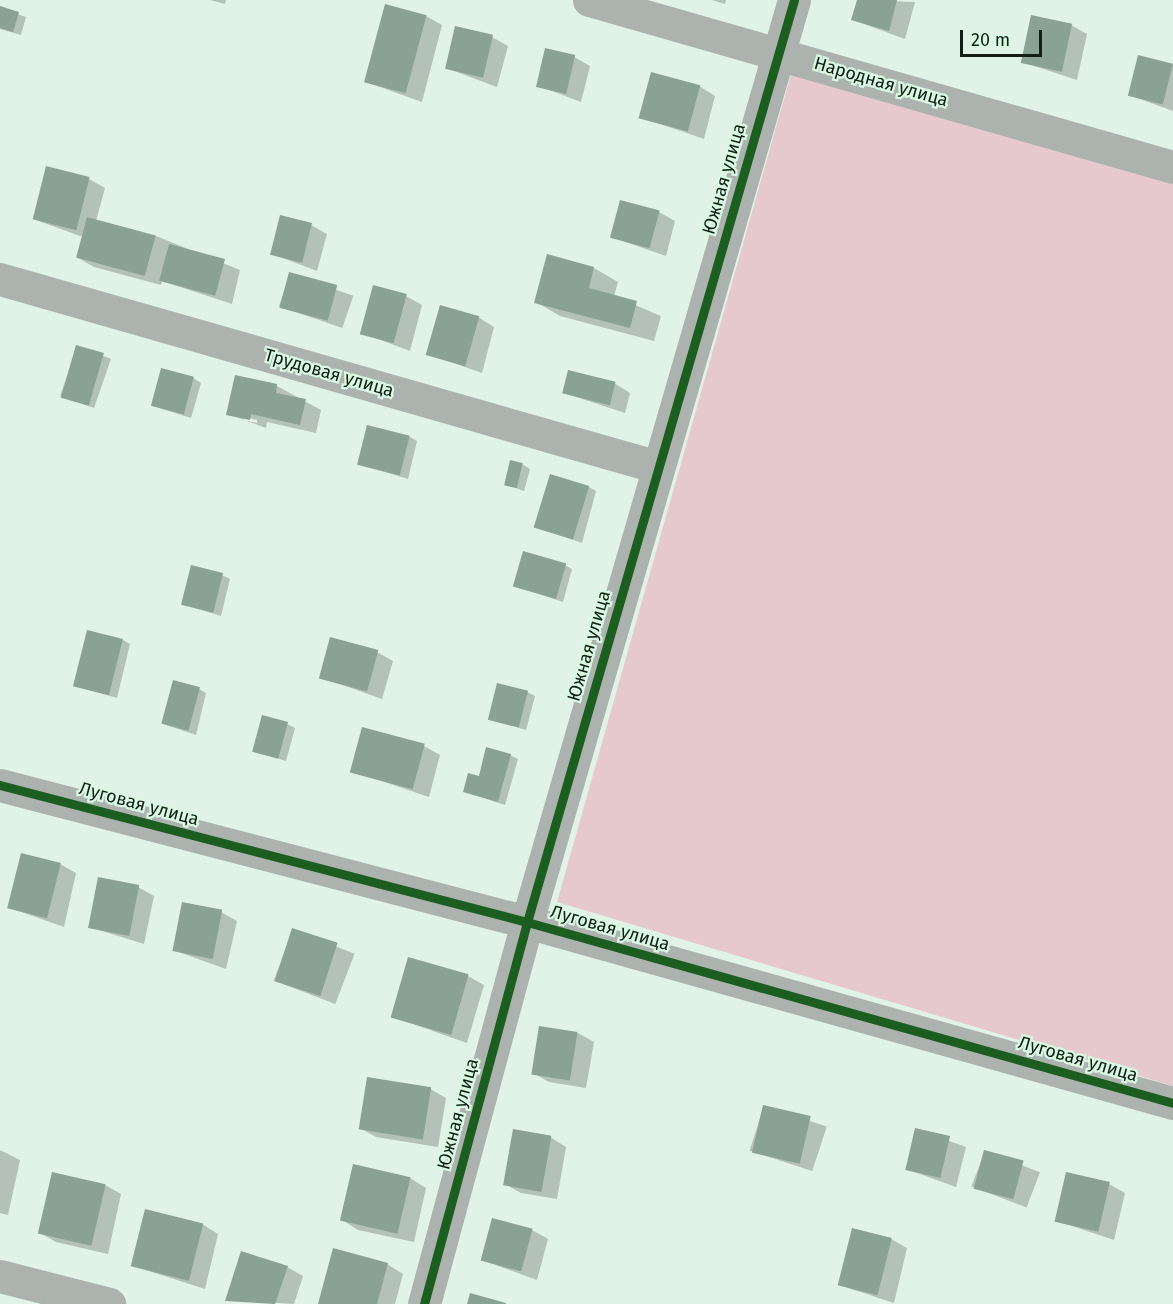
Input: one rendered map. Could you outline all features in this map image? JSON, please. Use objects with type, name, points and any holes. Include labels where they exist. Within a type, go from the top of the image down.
[{"type":"street","name":"Народная улица","points":[[589,0],[1173,167]]},
{"type":"street","name":"Южная улица","points":[[424,1304],[527,922],[794,0]]},
{"type":"street","name":"Трудовая улица","points":[[0,279],[658,467]]},
{"type":"street","name":"Луговая улица","points":[[0,785],[527,922],[1173,1103]]},
{"type":"street","points":[[0,1276],[109,1304]]},
{"type":"shaded area","points":[[793,67],[1173,176],[1173,1086],[557,902]]},
{"type":"building","points":[[857,0],[897,0],[889,31],[851,20]]},
{"type":"building","points":[[385,4],[427,15],[406,93],[364,82]]},
{"type":"building","points":[[0,6],[19,12],[13,32],[0,28]]},
{"type":"building","points":[[1031,15],[1072,24],[1062,72],[1021,63]]},
{"type":"building","points":[[455,26],[493,35],[483,78],[445,69]]},
{"type":"building","points":[[545,48],[575,55],[566,94],[536,87]]},
{"type":"building","points":[[1138,55],[1173,64],[1163,104],[1128,96]]},
{"type":"building","points":[[651,72],[700,85],[688,132],[639,118]]},
{"type":"building","points":[[46,166],[90,177],[76,230],[33,219]]},
{"type":"building","points":[[620,200],[660,211],[650,248],[610,238]]},
{"type":"building","points":[[280,215],[312,223],[302,263],[270,255]]},
{"type":"building","points":[[87,217],[156,235],[145,276],[76,258]]},
{"type":"building","points":[[169,244],[225,259],[215,296],[159,281]]},
{"type":"building","points":[[547,254],[594,267],[589,288],[637,301],[630,328],[534,303]]},
{"type":"building","points":[[289,272],[337,285],[328,321],[279,308]]},
{"type":"building","points":[[373,285],[407,294],[394,343],[360,334]]},
{"type":"building","points":[[440,305],[479,316],[465,366],[426,355]]},
{"type":"building","points":[[76,345],[104,353],[89,406],[61,398]]},
{"type":"building","points":[[161,368],[194,377],[184,414],[151,406]]},
{"type":"building","points":[[568,370],[616,382],[610,405],[562,393]]},
{"type":"building","points":[[235,375],[277,384],[276,393],[306,399],[300,425],[251,414],[250,420],[226,415]]},
{"type":"building","points":[[367,425],[410,436],[400,475],[357,465]]},
{"type":"building","points":[[510,460],[523,463],[517,488],[504,485]]},
{"type":"building","points":[[550,474],[589,486],[573,540],[534,528]]},
{"type":"building","points":[[523,551],[566,563],[556,599],[513,587]]},
{"type":"building","points":[[191,565],[223,573],[213,613],[181,605]]},
{"type":"building","points":[[87,630],[123,639],[109,695],[73,686]]},
{"type":"building","points":[[330,637],[378,650],[367,691],[319,679]]},
{"type":"building","points":[[173,680],[200,687],[188,731],[161,723]]},
{"type":"building","points":[[497,683],[528,691],[519,728],[488,720]]},
{"type":"building","points":[[262,715],[288,722],[278,759],[252,752]]},
{"type":"building","points":[[362,727],[425,744],[413,789],[350,772]]},
{"type":"building","points":[[486,747],[511,754],[498,802],[463,792],[468,773],[479,776]]},
{"type":"building","points":[[21,853],[61,863],[47,918],[7,908]]},
{"type":"building","points":[[98,877],[139,885],[129,936],[88,928]]},
{"type":"building","points":[[182,902],[222,910],[213,959],[172,951]]},
{"type":"building","points":[[292,928],[338,943],[320,996],[275,981]]},
{"type":"building","points":[[408,957],[469,974],[451,1035],[391,1018]]},
{"type":"building","points":[[539,1026],[578,1032],[570,1080],[531,1074]]},
{"type":"building","points":[[367,1077],[431,1087],[423,1140],[359,1129]]},
{"type":"building","points":[[763,1105],[811,1116],[800,1164],[752,1153]]},
{"type":"building","points":[[915,1128],[950,1136],[940,1178],[905,1170]]},
{"type":"building","points":[[513,1129],[551,1136],[542,1192],[503,1185]]},
{"type":"building","points":[[984,1150],[1024,1161],[1013,1199],[974,1189]]},
{"type":"building","points":[[353,1164],[410,1177],[397,1234],[340,1221]]},
{"type":"building","points":[[52,1172],[106,1184],[91,1246],[38,1233]]},
{"type":"building","points":[[1066,1172],[1110,1182],[1098,1232],[1055,1222]]},
{"type":"building","points":[[145,1209],[203,1224],[189,1281],[131,1266]]},
{"type":"building","points":[[492,1218],[533,1229],[521,1271],[481,1261]]},
{"type":"building","points":[[852,1228],[892,1238],[878,1295],[838,1285]]},
{"type":"building","points":[[333,1248],[388,1263],[377,1304],[318,1304]]},
{"type":"building","points":[[241,1251],[288,1266],[275,1304],[225,1301]]},
{"type":"building","points":[[470,1293],[506,1303],[506,1304],[467,1304]]},
{"type":"cycle path","points":[[424,1304],[527,922],[794,0]]},
{"type":"cycle path","points":[[0,785],[527,922],[1173,1103]]}]
